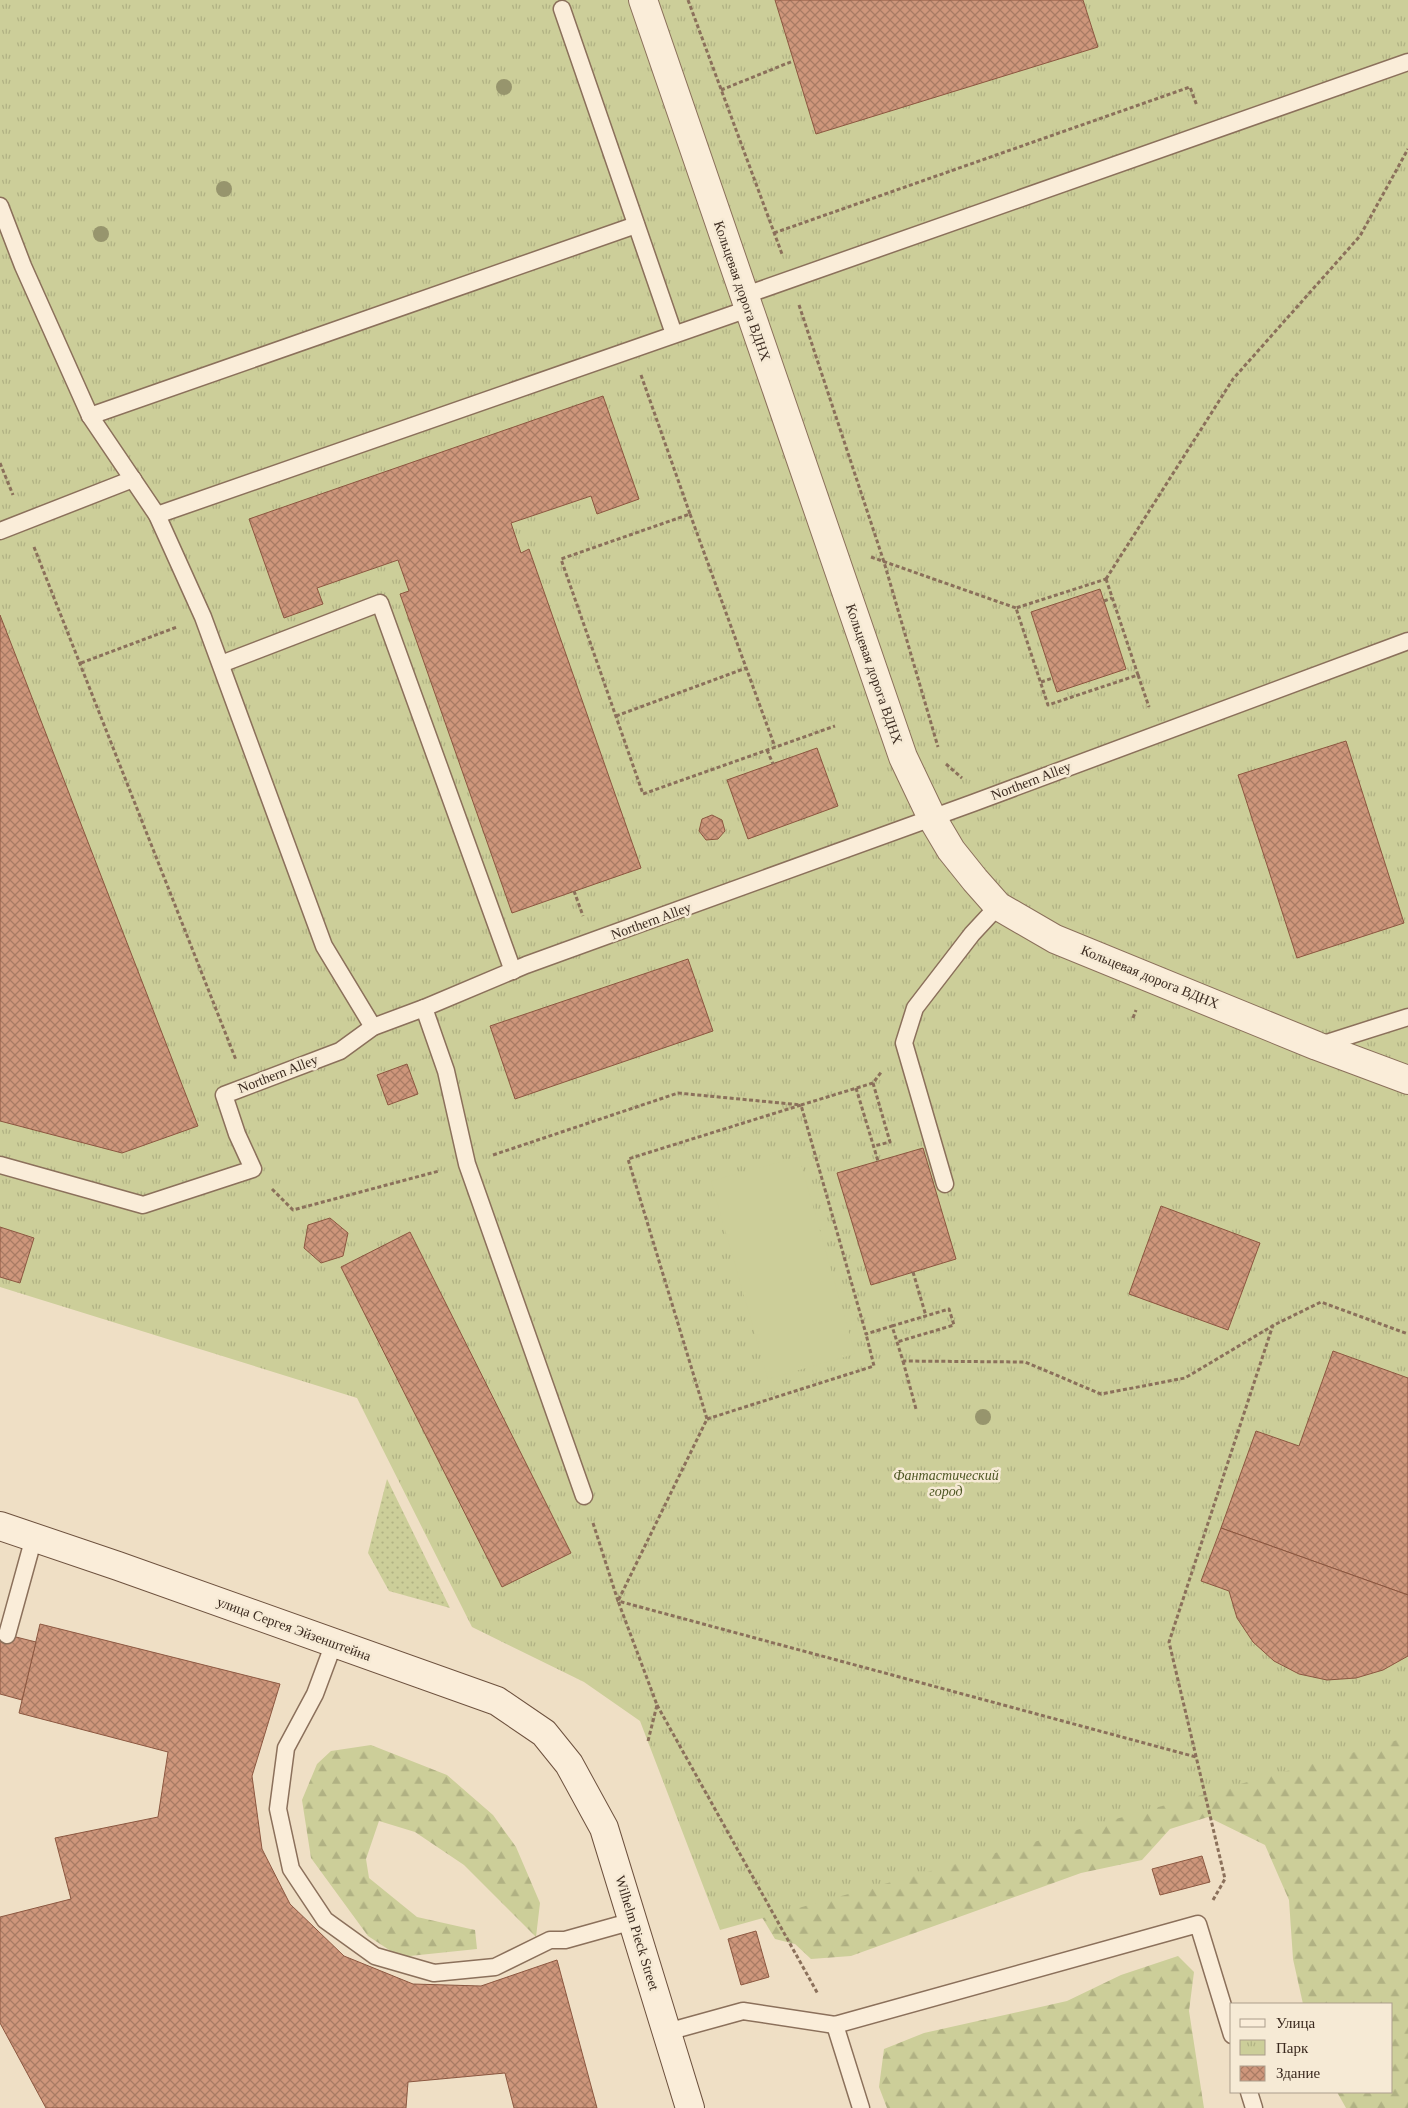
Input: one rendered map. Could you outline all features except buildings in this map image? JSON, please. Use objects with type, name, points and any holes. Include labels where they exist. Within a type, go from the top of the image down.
[{"type":"street","name":"Кольцевая дорога ВДНХ","points":[[643,0],[745,302],[904,757],[932,818],[951,850],[998,906],[1055,939],[1317,1046],[1408,1080]]},
{"type":"street","name":"улица Сергея Эйзенштейна","points":[[0,1526],[497,1701],[544,1733],[569,1764]]},
{"type":"street","name":"Wilhelm Pieck Street","points":[[569,1764],[604,1828],[690,2108]]},
{"type":"lane","points":[[562,9],[674,334]]},
{"type":"lane","points":[[157,515],[674,334],[745,302],[791,278],[1408,62]]},
{"type":"lane","points":[[0,206],[23,266],[90,416],[157,515],[204,617],[324,946],[373,1027]]},
{"type":"lane","points":[[90,416],[636,225]]},
{"type":"lane","points":[[0,530],[133,480]]},
{"type":"lane","points":[[221,664],[380,603],[513,971]]},
{"type":"lane","name":"Northern Alley","points":[[253,1169],[237,1134],[224,1095],[340,1051],[373,1027],[513,971],[973,803],[1408,641]]},
{"type":"lane","points":[[945,1184],[904,1043],[915,1008],[972,934],[998,906]]},
{"type":"lane","points":[[424,1008],[446,1071],[467,1164],[584,1496]]},
{"type":"lane","points":[[1317,1046],[1408,1017]]},
{"type":"lane","points":[[0,1165],[143,1205],[253,1169]]},
{"type":"lane","points":[[7,1635],[34,1537]]},
{"type":"lane","points":[[334,1643],[315,1694],[286,1748],[278,1809],[291,1869],[325,1920],[374,1956],[434,1973],[495,1967],[550,1940],[565,1940],[633,1921]]},
{"type":"lane","points":[[668,2032],[743,2011],[835,2025],[1198,1924],[1230,2028]]},
{"type":"lane","points":[[835,2025],[861,2108]]},
{"type":"lane","points":[[1249,2093],[1254,2108]]},
{"type":"path","points":[[688,0],[791,278],[884,562],[939,751]]},
{"type":"path","points":[[721,90],[793,61]]},
{"type":"path","points":[[774,233],[1190,87],[1206,133]]},
{"type":"path","points":[[829,542],[1016,608],[1106,579],[1233,379],[1360,236],[1408,149]]},
{"type":"path","points":[[632,349],[775,747]]},
{"type":"path","points":[[0,463],[81,663],[246,1086]]},
{"type":"path","points":[[690,514],[561,559],[643,794],[835,726]]},
{"type":"path","points":[[1106,579],[1159,733]]},
{"type":"path","points":[[1104,601],[1112,598]]},
{"type":"path","points":[[1016,608],[1048,705],[1138,675]]},
{"type":"path","points":[[81,663],[204,617]]},
{"type":"path","points":[[616,716],[746,668]]},
{"type":"path","points":[[1041,682],[1053,678]]},
{"type":"path","points":[[767,750],[773,764]]},
{"type":"path","points":[[942,760],[962,778],[973,803]]},
{"type":"path","points":[[618,1601],[707,1419],[628,1159],[873,1083],[904,1043]]},
{"type":"path","points":[[873,1083],[890,1142],[874,1146]]},
{"type":"path","points":[[856,1088],[878,1161]]},
{"type":"path","points":[[253,1169],[293,1210],[467,1164],[678,1092],[801,1104]]},
{"type":"path","points":[[707,1419],[874,1366],[801,1104]]},
{"type":"path","points":[[913,1272],[926,1316]]},
{"type":"path","points":[[903,1361],[1025,1362],[1101,1394],[1185,1378],[1274,1325],[1321,1302],[1408,1334]]},
{"type":"path","points":[[866,1334],[949,1309],[954,1325],[897,1342]]},
{"type":"path","points":[[1198,1924],[1225,1879],[1169,1642],[1274,1325]]},
{"type":"path","points":[[892,1326],[916,1409]]},
{"type":"path","points":[[584,1496],[618,1601],[657,1705],[835,2025]]},
{"type":"path","points":[[618,1601],[1196,1757]]},
{"type":"path","points":[[648,1741],[657,1705]]},
{"type":"green space","name":"Фантастический город","points":[[0,0],[1408,0],[1408,1737],[720,1930],[640,1721],[584,1682],[472,1627],[357,1398],[0,1287]]},
{"type":"green space","points":[[799,1157],[855,1354],[768,1379],[711,1181]]},
{"type":"green space","points":[[387,1479],[450,1608],[389,1591],[368,1553]]},
{"type":"green space","points":[[1408,1681],[1408,2108],[1346,2108],[1338,2093],[1393,2093],[1393,2003],[1303,2003],[1293,1959],[1289,1900],[1265,1845],[1208,1817],[1170,1829],[1142,1860],[1081,1873],[851,1956],[811,1959],[795,1944],[775,1939],[754,1904]]},
{"type":"green space","points":[[371,1745],[447,1775],[493,1815],[516,1847],[540,1903],[536,1937],[464,1865],[415,1832],[379,1821],[366,1859],[369,1878],[417,1917],[475,1930],[477,1949],[400,1957],[368,1936],[311,1858],[302,1800],[317,1764],[331,1751]]},
{"type":"green space","points":[[1178,1956],[1194,1972],[1189,2011],[1204,2108],[887,2108],[879,2087],[884,2049],[924,2033],[1067,2001],[1121,1975]]}]
